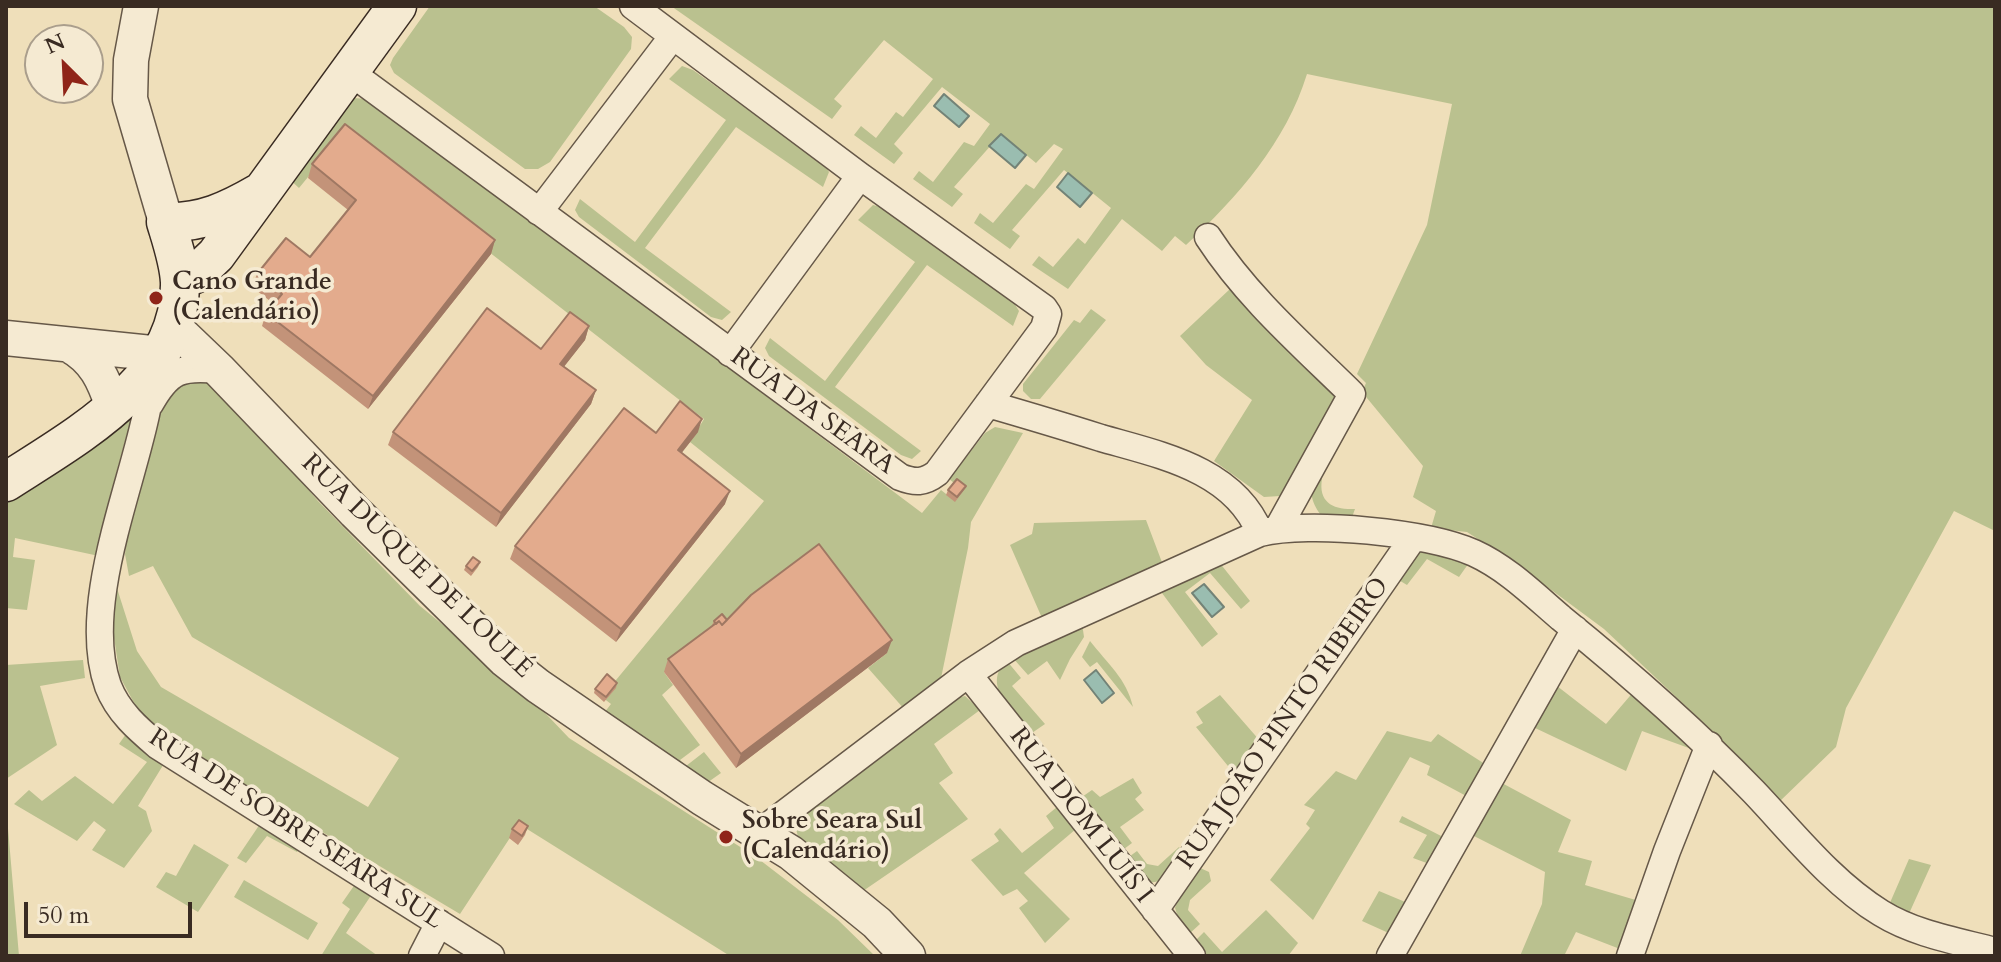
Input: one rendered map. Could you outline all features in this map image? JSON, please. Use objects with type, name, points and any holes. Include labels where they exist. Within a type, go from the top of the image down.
[{"type":"main road","points":[[180,281],[197,273],[216,255],[397,6]]},
{"type":"main road","points":[[6,482],[59,448],[130,409],[178,311],[179,267],[166,222],[211,218],[259,193]]},
{"type":"street","points":[[141,6],[129,80],[130,99],[166,222]]},
{"type":"street","name":"RUA DA SEARA","points":[[350,72],[900,477],[920,482],[937,473],[1044,328],[1048,314],[1039,304],[860,176],[633,6]]},
{"type":"street","points":[[539,212],[673,36]]},
{"type":"street","points":[[730,353],[860,176]]},
{"type":"street","points":[[1208,237],[1261,305],[1352,394],[1291,504],[1269,531]]},
{"type":"street","points":[[6,338],[69,345],[162,349]]},
{"type":"street","points":[[69,345],[87,356],[130,409]]},
{"type":"street","name":"RUA DUQUE DE LOULÉ","points":[[162,349],[219,370],[366,524],[505,660],[538,686],[702,798],[760,832],[824,878],[877,923],[908,956]]},
{"type":"street","name":"RUA DE SOBRE SEARA SUL","points":[[219,370],[196,367],[175,373],[130,409],[100,632],[103,666],[109,687],[119,708],[158,746],[491,956]]},
{"type":"street","points":[[988,404],[1181,462],[1221,484],[1269,531]]},
{"type":"street","points":[[1245,507],[1269,511],[1291,504]]},
{"type":"street","points":[[760,832],[968,674],[1016,643],[1269,531],[1318,527],[1454,546],[1476,554],[1504,571],[1709,745],[1823,865],[1864,902],[1882,914],[1928,934],[1995,951]]},
{"type":"street","name":"RUA JOÃO PINTO RIBEIRO","points":[[1155,910],[1413,538]]},
{"type":"street","points":[[1390,956],[1575,629]]},
{"type":"street","name":"RUA DOM LUÍS I","points":[[968,674],[1192,956]]},
{"type":"street","points":[[1630,956],[1661,865],[1709,745]]},
{"type":"street","points":[[422,956],[439,923]]},
{"type":"green space","points":[[430,6],[594,6],[624,27],[632,37],[631,49],[550,162],[538,169],[525,169],[394,73],[390,65],[393,58]]},
{"type":"green space","points":[[671,6],[1995,6],[1995,531],[1954,511],[1846,708],[1836,747],[1778,803],[1708,727],[1604,629],[1515,563],[1467,532],[1431,528],[1436,511],[1413,497],[1423,466],[1362,392],[1366,383],[1357,374],[1427,225],[1452,104],[1307,74],[1287,123],[1258,167],[1224,208],[1186,245],[1175,236],[1162,251],[1122,219],[1068,289],[1032,265],[1039,256],[1053,267],[1078,238],[1085,244],[1111,208],[1064,170],[1012,230],[1020,236],[1010,249],[974,223],[980,213],[993,223],[1026,184],[1034,189],[1063,149],[1054,144],[1036,163],[1001,134],[954,187],[963,194],[952,207],[913,179],[919,171],[933,182],[964,142],[974,146],[990,124],[942,87],[894,144],[903,153],[894,164],[854,135],[861,126],[876,138],[896,112],[903,117],[933,79],[884,40],[834,99],[842,106],[832,119]]},
{"type":"green space","points":[[682,66],[693,70],[824,164],[829,172],[823,187],[736,127],[645,248],[731,312],[722,320],[711,317],[579,217],[575,210],[580,199],[635,242],[726,120],[669,79]]},
{"type":"green space","points":[[353,98],[368,99],[385,110],[922,513],[941,490],[955,501],[963,490],[949,479],[985,433],[995,427],[1023,433],[971,522],[940,683],[905,710],[868,668],[887,653],[664,672],[673,685],[662,695],[700,745],[680,760],[686,766],[704,752],[721,773],[704,785],[604,713],[611,704],[602,697],[764,501],[690,442],[704,419],[341,137],[299,188],[287,177]]},
{"type":"green space","points":[[873,205],[884,208],[1014,303],[1019,311],[1013,326],[927,265],[835,387],[921,451],[912,459],[901,455],[769,356],[765,348],[770,338],[825,381],[915,262],[858,220]]},
{"type":"green space","points":[[1230,289],[1335,391],[1338,398],[1280,496],[1264,497],[1214,461],[1252,400],[1206,365],[1180,336]]},
{"type":"green space","points":[[1091,309],[1106,320],[1040,399],[1031,399],[1023,391],[1023,384],[1074,320],[1080,323]]},
{"type":"green space","points":[[189,377],[210,383],[244,413],[318,501],[420,606],[526,693],[569,738],[756,857],[838,920],[875,956],[730,956],[519,824],[460,914],[188,752],[139,712],[120,677],[113,631],[115,582],[137,651],[161,687],[368,807],[399,758],[192,637],[153,566],[129,576],[125,554],[131,502],[156,416],[171,388]]},
{"type":"green space","points":[[134,408],[110,496],[99,556],[15,538],[13,557],[35,560],[27,610],[6,608],[6,501],[35,484]]},
{"type":"green space","points":[[1317,475],[1322,479],[1323,494],[1329,503],[1355,509],[1351,520],[1323,518],[1312,497]]},
{"type":"green space","points":[[1146,520],[1163,565],[1042,618],[1010,545],[1032,534],[1034,523]]},
{"type":"green space","points":[[1430,548],[1471,560],[1459,577],[1427,559],[1407,585],[1397,579],[1416,552]]},
{"type":"green space","points":[[1219,562],[1250,601],[1241,609],[1210,573],[1185,592],[1218,634],[1202,647],[1159,589]]},
{"type":"green space","points":[[1082,623],[1084,637],[1060,680],[1047,661],[1028,675],[1012,657]]},
{"type":"green space","points":[[1090,641],[1121,680],[1133,707],[1097,662],[1090,667],[1082,657]]},
{"type":"green space","points":[[83,660],[85,678],[40,686],[57,745],[6,779],[6,665]]},
{"type":"green space","points":[[1007,661],[1021,678],[1012,686],[1045,724],[1029,735],[1008,709],[998,689],[997,679]]},
{"type":"green space","points":[[1557,686],[1606,724],[1635,690],[1697,751],[1642,731],[1626,771],[1533,727]]},
{"type":"green space","points":[[1220,695],[1261,742],[1237,777],[1196,727],[1203,723],[1196,712]]},
{"type":"green space","points":[[965,696],[980,710],[934,744],[953,773],[939,783],[968,819],[863,891],[799,842],[796,828],[805,809],[954,699]]},
{"type":"green space","points":[[1387,731],[1431,742],[1438,734],[1488,766],[1470,798],[1427,775],[1430,766],[1410,757],[1313,920],[1270,880],[1310,828],[1306,824],[1315,810],[1304,805],[1336,771],[1356,780]]},
{"type":"green space","points":[[126,734],[165,762],[138,806],[146,811],[152,831],[124,868],[92,850],[106,830],[94,821],[77,841],[14,804],[29,790],[42,801],[75,776],[113,804],[147,762],[119,744]]},
{"type":"green space","points":[[1133,778],[1142,793],[1135,799],[1144,810],[1120,827],[1132,843],[1120,852],[1079,799],[1092,790],[1100,797]]},
{"type":"green space","points":[[1500,782],[1571,820],[1558,852],[1592,861],[1585,885],[1639,901],[1620,949],[1576,932],[1564,956],[1520,956],[1542,904],[1545,872],[1470,834]]},
{"type":"green space","points":[[6,805],[19,956],[6,956]]},
{"type":"green space","points":[[1057,807],[1076,829],[1024,873],[1070,919],[1045,943],[1019,908],[1028,901],[1017,889],[1003,896],[971,860],[999,841],[994,834],[1000,828],[1022,853],[1054,828],[1046,816]]},
{"type":"green space","points":[[1402,816],[1447,839],[1432,865],[1413,858],[1427,835],[1399,822]]},
{"type":"green space","points":[[262,821],[301,845],[297,852],[267,836],[246,863],[237,858]]},
{"type":"green space","points":[[194,844],[229,865],[198,912],[156,887],[166,872],[176,876]]},
{"type":"green space","points":[[1179,847],[1183,854],[1161,881],[1148,883],[1126,859],[1137,851],[1147,864],[1158,866]]},
{"type":"green space","points":[[1909,859],[1931,865],[1907,918],[1889,905]]},
{"type":"green space","points":[[1198,867],[1209,872],[1211,881],[1190,900],[1188,910],[1200,924],[1189,934],[1180,923],[1175,908],[1181,890]]},
{"type":"green space","points":[[244,880],[318,923],[308,940],[234,897]]},
{"type":"green space","points":[[358,880],[374,891],[346,933],[378,956],[321,956],[350,909],[342,903]]},
{"type":"green space","points":[[1379,891],[1410,904],[1393,935],[1362,921]]},
{"type":"green space","points":[[1266,910],[1298,943],[1288,956],[1207,956],[1195,941],[1204,932],[1222,952]]},
{"type":"shaded area","points":[[944,94],[969,116],[959,127],[934,106]]},
{"type":"shaded area","points":[[1001,134],[1026,155],[1015,168],[989,146]]},
{"type":"shaded area","points":[[1068,173],[1092,193],[1080,207],[1057,187]]},
{"type":"shaded area","points":[[1204,584],[1224,607],[1212,617],[1192,593]]},
{"type":"shaded area","points":[[1096,670],[1114,693],[1102,703],[1084,680]]},
{"type":"building","points":[[345,124],[495,240],[373,396],[266,313],[282,294],[257,274],[286,238],[310,257],[356,200],[312,164]]},
{"type":"building","points":[[487,308],[541,349],[570,312],[589,326],[560,364],[596,390],[501,513],[393,432]]},
{"type":"building","points":[[680,401],[702,419],[678,450],[730,491],[621,629],[515,546],[624,408],[656,433]]},
{"type":"building","points":[[957,479],[966,486],[957,497],[948,490]]},
{"type":"building","points":[[819,544],[892,640],[741,754],[668,659],[719,621],[722,625],[751,595]]},
{"type":"building","points":[[473,557],[480,562],[472,571],[466,566]]},
{"type":"building","points":[[722,614],[727,620],[722,625],[719,621],[716,624],[714,621]]},
{"type":"building","points":[[607,674],[617,683],[606,697],[595,689]]},
{"type":"building","points":[[519,820],[528,826],[522,836],[512,829]]},
{"type":"place","name":"Cano Grande (Calendário)","points":[[156,298]]},
{"type":"place","name":"Sobre Seara Sul (Calendário)","points":[[726,837]]}]
